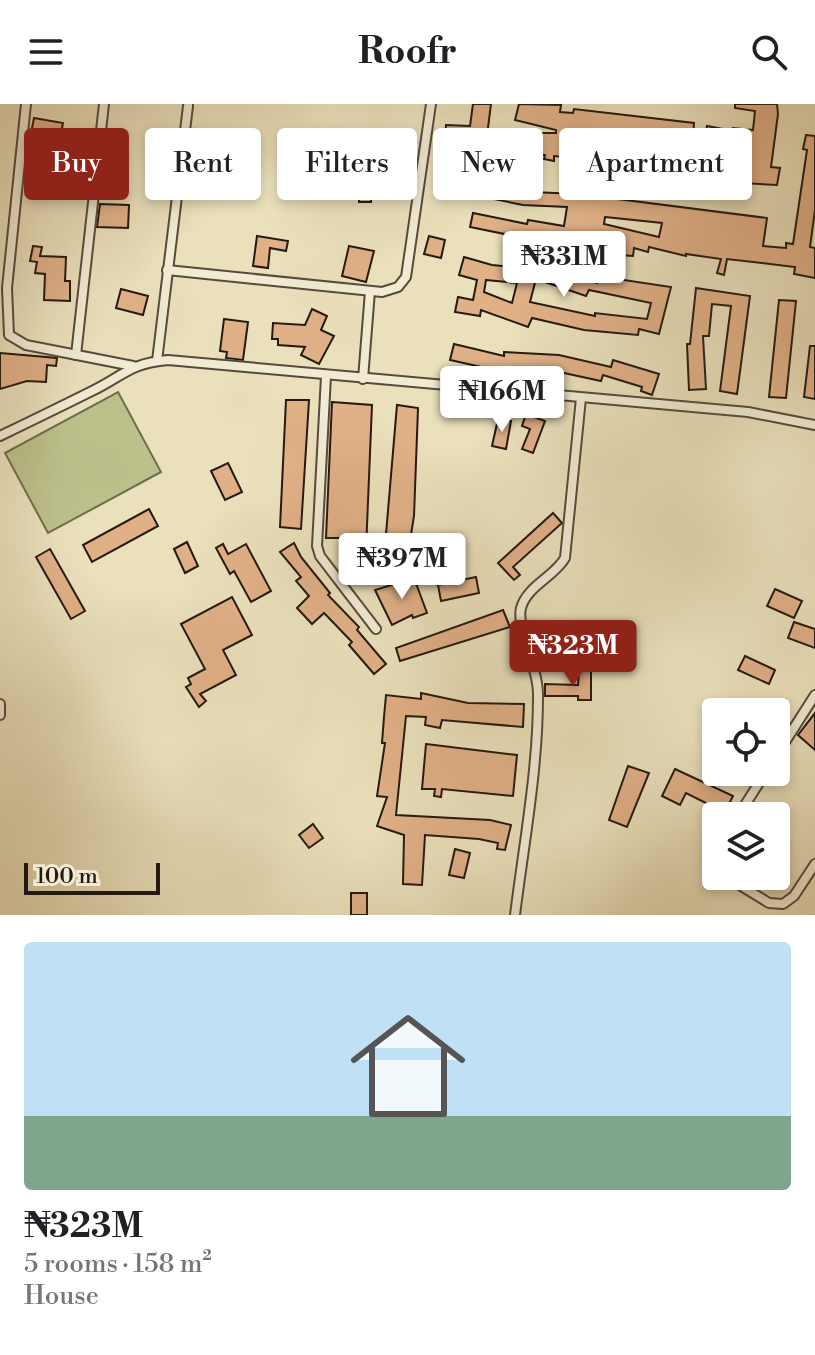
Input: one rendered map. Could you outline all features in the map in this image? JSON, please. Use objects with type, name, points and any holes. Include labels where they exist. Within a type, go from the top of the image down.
[{"type":"street","points":[[26,104],[7,288],[9,335],[26,345],[134,366]]},
{"type":"street","points":[[76,355],[104,104]]},
{"type":"street","points":[[167,270],[382,292],[398,287],[406,277],[431,104]]},
{"type":"street","points":[[157,361],[188,106]]},
{"type":"street","points":[[363,379],[370,291]]},
{"type":"street","points":[[0,436],[134,366],[157,361],[748,412],[815,425]]},
{"type":"street","points":[[326,376],[317,546],[320,556],[376,629]]},
{"type":"street","points":[[515,915],[536,746],[539,695],[537,673],[520,612],[524,601],[565,558],[581,398]]},
{"type":"street","points":[[790,734],[815,695]]},
{"type":"street","points":[[0,704],[0,715]]},
{"type":"street","points":[[748,890],[769,903],[783,904],[794,896],[815,864]]},
{"type":"green space","points":[[118,392],[161,472],[48,533],[5,453]]},
{"type":"building","points":[[473,104],[491,104],[488,128],[446,128],[446,125],[470,126]]},
{"type":"building","points":[[519,104],[561,105],[560,112],[573,113],[574,109],[694,123],[694,128],[559,128],[559,157],[554,156],[554,161],[544,159],[543,133],[556,133],[556,130],[515,120]]},
{"type":"building","points":[[735,104],[777,104],[771,167],[780,168],[777,185],[752,184],[755,111],[735,108]]},
{"type":"building","points":[[34,118],[63,123],[62,128],[32,128]]},
{"type":"building","points":[[806,135],[815,136],[815,210],[810,247],[815,248],[815,278],[794,274],[795,267],[727,259],[724,275],[717,273],[721,259],[686,256],[649,247],[648,252],[634,248],[633,256],[619,255],[620,248],[538,236],[537,244],[528,243],[529,239],[470,227],[473,213],[527,224],[528,220],[564,226],[567,207],[523,205],[498,200],[543,200],[543,192],[559,193],[559,200],[625,200],[767,218],[763,246],[786,248],[786,243],[793,244],[807,150],[803,149]],"holes":[[[605,217],[662,223],[659,237],[604,224]]]},
{"type":"building","points":[[100,204],[129,205],[128,228],[97,227]]},
{"type":"building","points":[[257,236],[288,241],[286,251],[270,248],[268,268],[253,266]]},
{"type":"building","points":[[429,236],[445,240],[441,258],[424,254]]},
{"type":"building","points":[[33,246],[42,247],[40,256],[66,257],[65,281],[70,281],[70,301],[44,300],[45,274],[35,273],[37,262],[30,261]]},
{"type":"building","points":[[349,246],[374,251],[366,282],[342,276]]},
{"type":"building","points":[[464,257],[492,265],[546,270],[547,267],[597,283],[600,270],[618,274],[617,279],[671,287],[659,334],[639,329],[638,335],[584,330],[532,318],[528,327],[481,310],[480,316],[455,312],[458,297],[473,300],[477,280],[459,275]],"holes":[[[536,279],[586,296],[589,290],[651,303],[647,319],[595,313],[595,316],[530,302]],[[486,280],[517,283],[512,303],[484,292]]]},
{"type":"building","points":[[696,288],[750,296],[737,394],[720,391],[731,306],[712,304],[709,336],[703,336],[706,389],[689,390],[687,344],[690,344]]},
{"type":"building","points":[[121,289],[148,296],[143,315],[116,308]]},
{"type":"building","points":[[779,300],[796,301],[786,398],[769,397]]},
{"type":"building","points":[[312,309],[327,316],[321,330],[334,336],[319,364],[301,355],[305,347],[278,345],[278,339],[272,339],[273,323],[305,325]]},
{"type":"building","points":[[224,319],[248,322],[243,360],[226,358],[227,352],[220,351]]},
{"type":"building","points":[[454,344],[504,356],[504,352],[559,355],[611,367],[613,360],[659,374],[652,395],[641,391],[642,387],[603,375],[601,381],[550,370],[517,370],[516,378],[504,378],[504,372],[450,360]]},
{"type":"building","points":[[810,346],[815,346],[815,399],[804,397]]},
{"type":"building","points":[[0,353],[57,358],[56,366],[47,365],[46,382],[27,381],[0,389]]},
{"type":"building","points":[[286,400],[309,400],[301,529],[280,527]]},
{"type":"building","points":[[332,402],[372,405],[366,550],[374,551],[389,552],[391,535],[386,534],[397,405],[418,408],[414,516],[408,553],[461,558],[460,574],[380,567],[380,564],[343,568],[341,553],[349,552],[349,538],[326,538]]},
{"type":"building","points":[[526,414],[545,421],[533,453],[522,449],[530,429],[522,426]]},
{"type":"building","points":[[498,419],[511,421],[506,449],[492,446]]},
{"type":"building","points":[[228,463],[242,492],[225,500],[211,471]]},
{"type":"building","points":[[149,509],[158,526],[92,562],[83,545]]},
{"type":"building","points":[[553,513],[562,523],[513,567],[520,575],[514,580],[498,563]]},
{"type":"building","points":[[187,542],[198,566],[185,573],[174,549]]},
{"type":"building","points":[[294,543],[301,557],[330,593],[328,595],[359,627],[357,630],[386,664],[374,674],[349,645],[352,642],[324,613],[312,624],[297,608],[309,596],[296,581],[301,577],[280,552]]},
{"type":"building","points":[[223,544],[228,554],[246,544],[271,591],[251,602],[234,571],[230,574],[216,548]]},
{"type":"building","points":[[50,549],[85,611],[71,619],[36,557]]},
{"type":"building","points":[[476,577],[479,593],[441,601],[438,585]]},
{"type":"building","points":[[414,578],[427,613],[413,618],[412,615],[392,625],[375,590]]},
{"type":"building","points":[[775,589],[802,601],[794,618],[767,606]]},
{"type":"building","points":[[232,597],[252,635],[223,650],[236,675],[200,694],[206,701],[199,707],[186,687],[191,684],[188,678],[205,669],[181,624]]},
{"type":"building","points":[[503,610],[510,627],[400,661],[396,648]]},
{"type":"building","points":[[794,622],[815,629],[815,648],[788,638]]},
{"type":"building","points":[[745,656],[775,670],[769,684],[738,670]]},
{"type":"building","points":[[579,671],[591,671],[591,700],[578,700],[578,696],[545,696],[545,684],[578,685]]},
{"type":"building","points":[[421,693],[468,703],[524,704],[523,727],[442,720],[440,728],[425,725],[426,717],[406,716],[396,815],[490,820],[511,825],[505,850],[497,849],[498,843],[479,839],[425,835],[422,885],[403,884],[404,835],[377,826],[387,797],[377,796],[385,743],[382,743],[386,695],[421,699]]},
{"type":"building","points":[[815,713],[815,750],[798,735]]},
{"type":"building","points":[[426,744],[517,755],[513,796],[442,789],[441,797],[434,796],[435,789],[422,789]]},
{"type":"building","points":[[628,766],[649,773],[627,827],[609,820]]},
{"type":"building","points":[[675,769],[702,782],[702,786],[712,786],[733,796],[730,802],[704,802],[686,793],[680,805],[662,796]]},
{"type":"building","points":[[313,824],[323,838],[309,848],[299,835]]},
{"type":"building","points":[[455,849],[470,853],[464,878],[449,875]]},
{"type":"building","points":[[351,893],[367,893],[367,915],[351,915]]}]
